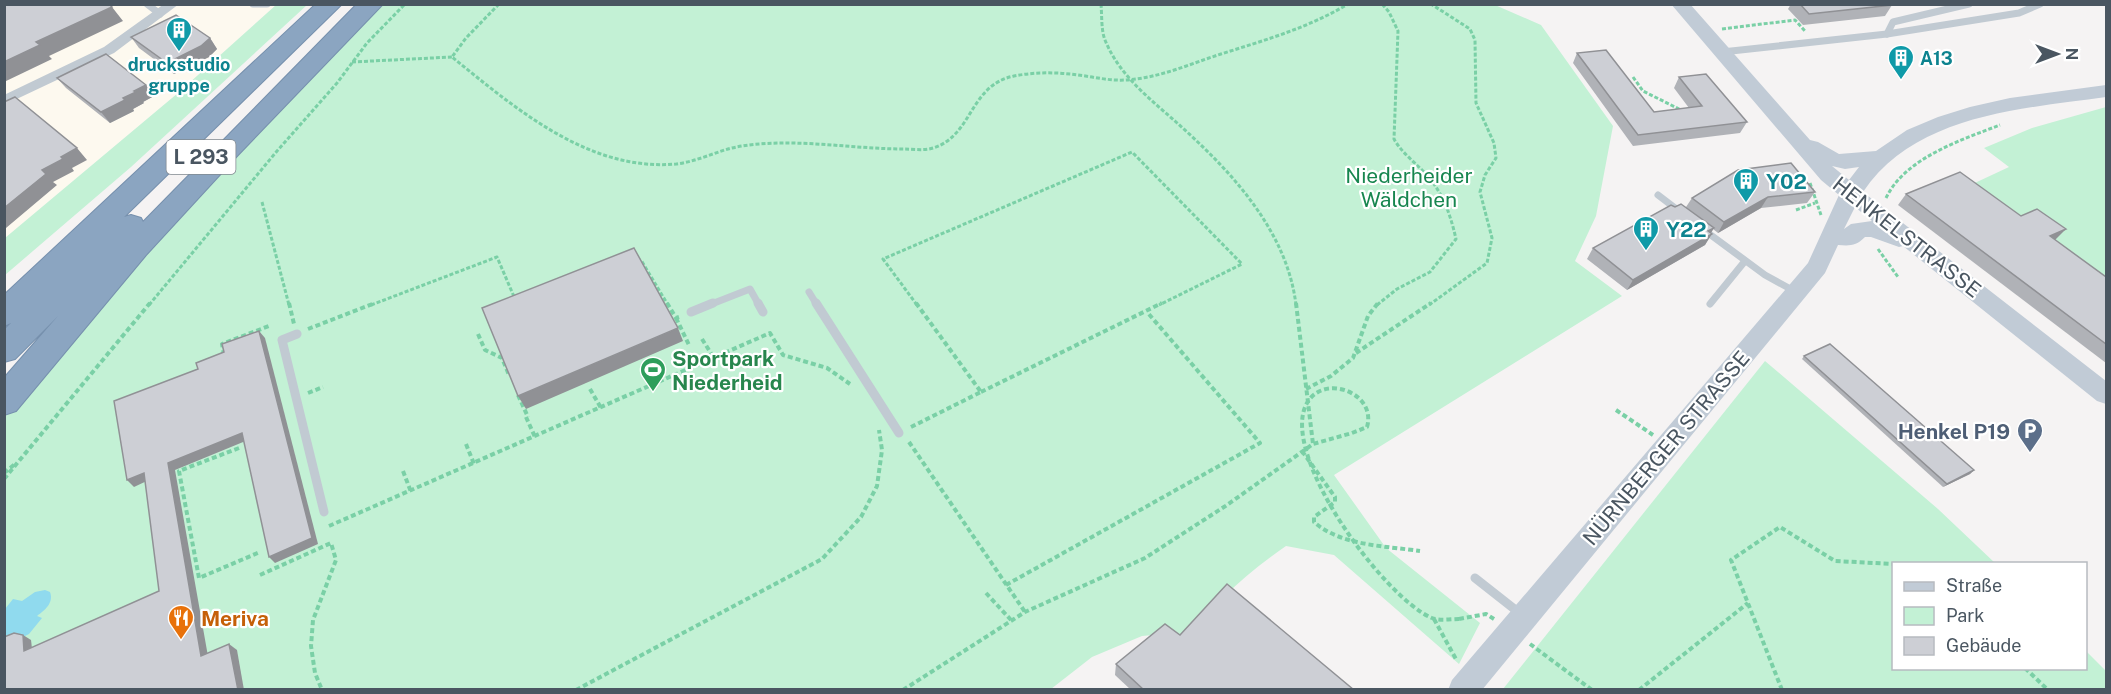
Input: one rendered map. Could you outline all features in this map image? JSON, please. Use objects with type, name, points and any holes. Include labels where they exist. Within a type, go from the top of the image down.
[{"type":"highway","name":"L 293","points":[[4,314],[330,4]]},
{"type":"highway","name":"L 293","points":[[4,350],[357,4]]},
{"type":"highway","points":[[4,402],[124,261],[259,116],[371,4]]},
{"type":"highway","points":[[4,284],[129,177],[261,57],[300,33]]},
{"type":"main road","name":"HENKELSTRASSE","points":[[1680,4],[1828,175],[2106,394]]},
{"type":"main road","points":[[1797,140],[1836,162],[1852,163],[1863,158],[1881,158],[1920,133],[1963,115],[2002,105],[2106,91]]},
{"type":"main road","name":"NÜRNBERGER STRASSE","points":[[1465,687],[1817,267],[1852,195],[1866,173],[1881,158]]},
{"type":"main road","points":[[1832,236],[1851,238],[1859,230],[1872,229],[1910,241]]},
{"type":"street","points":[[4,101],[109,50],[173,4]]},
{"type":"lane","points":[[147,4],[160,14]]},
{"type":"lane","points":[[255,5],[267,4]]},
{"type":"lane","points":[[1887,34],[1893,22],[1969,4]]},
{"type":"lane","points":[[2026,4],[2035,5]]},
{"type":"lane","points":[[1722,52],[1887,34],[2019,13],[2035,5]]},
{"type":"lane","points":[[1658,195],[1684,215]]},
{"type":"lane","points":[[1693,221],[1745,261],[1796,292]]},
{"type":"lane","points":[[1710,304],[1745,261]]},
{"type":"lane","points":[[691,312],[750,289],[763,312]]},
{"type":"lane","points":[[809,292],[901,432]]},
{"type":"lane","points":[[297,334],[282,340],[324,512]]},
{"type":"lane","points":[[1475,578],[1519,624]]},
{"type":"path","points":[[4,479],[277,151],[337,83],[367,43],[405,4]]},
{"type":"path","points":[[452,57],[466,38],[499,4]]},
{"type":"path","points":[[1101,4],[1104,39],[1129,80],[1211,153],[1256,206],[1284,260],[1294,290],[1313,444]]},
{"type":"path","points":[[352,62],[452,57],[484,83],[564,138],[589,151],[645,163],[675,164],[746,145],[787,143],[884,150],[933,148],[949,142],[957,134],[980,94],[991,84],[1010,76],[1051,73],[1129,80],[1163,73],[1311,23],[1348,4]]},
{"type":"path","points":[[1306,390],[1331,376],[1353,358],[1368,316],[1379,302],[1397,288],[1430,272],[1456,239],[1443,196],[1424,172],[1402,154],[1394,139],[1398,31],[1389,12],[1382,4]]},
{"type":"path","points":[[1356,352],[1426,307],[1487,263],[1492,238],[1480,192],[1485,175],[1496,158],[1494,143],[1476,103],[1475,40],[1470,29],[1431,4]]},
{"type":"path","points":[[1721,29],[1795,20],[1805,31]]},
{"type":"path","points":[[1633,76],[1643,91],[1681,110]]},
{"type":"path","points":[[1886,200],[1886,195],[1893,185],[1919,164],[1969,136],[2004,123]]},
{"type":"path","points":[[982,393],[883,259],[1132,152],[1242,264],[1147,312],[982,393],[901,432],[1025,612]]},
{"type":"path","points":[[1796,210],[1815,203],[1814,192],[1809,180]]},
{"type":"path","points":[[262,202],[297,334],[497,257],[518,307]]},
{"type":"path","points":[[1874,243],[1898,277]]},
{"type":"path","points":[[630,264],[641,260],[689,345]]},
{"type":"path","points":[[675,318],[691,312]]},
{"type":"path","points":[[1006,585],[1260,443],[1147,312]]},
{"type":"path","points":[[224,356],[222,344],[269,326]]},
{"type":"path","points":[[328,527],[770,333],[783,355],[827,368],[858,390]]},
{"type":"path","points":[[478,334],[485,350],[502,358],[511,378]]},
{"type":"path","points":[[702,339],[714,358]]},
{"type":"path","points":[[646,364],[657,383]]},
{"type":"path","points":[[515,387],[535,437]]},
{"type":"path","points":[[903,690],[1025,612],[1145,558],[1227,505],[1302,451],[1313,444],[1367,427],[1369,421],[1367,408],[1359,397],[1350,391],[1333,388],[1317,392],[1309,399],[1303,418],[1305,438],[1315,473],[1326,499],[1354,544],[1376,570],[1408,600],[1434,619],[1461,669],[1465,687]]},
{"type":"path","points":[[590,389],[601,408]]},
{"type":"path","points":[[1616,410],[1668,445]]},
{"type":"path","points":[[576,690],[822,559],[847,536],[874,497],[883,468],[883,446],[878,423]]},
{"type":"path","points":[[466,444],[474,464]]},
{"type":"path","points":[[239,448],[179,471],[199,578],[260,552]]},
{"type":"path","points":[[1302,451],[1335,497],[1335,502],[1314,517],[1314,522],[1322,531],[1339,537],[1420,551]]},
{"type":"path","points":[[4,473],[25,454]]},
{"type":"path","points":[[403,471],[411,492]]},
{"type":"path","points":[[1782,690],[1731,560],[1780,527],[1835,561],[1892,564]]},
{"type":"path","points":[[260,575],[331,543],[336,560],[313,620],[311,646],[315,672],[322,690]]},
{"type":"path","points":[[986,593],[1011,620]]},
{"type":"path","points":[[1639,690],[1748,603]]},
{"type":"path","points":[[1434,619],[1459,619],[1486,614],[1519,624],[1592,690]]},
{"type":"path","points":[[2026,670],[2048,690]]},
{"type":"shaded area","points":[[5,5],[276,5],[178,93],[5,238]]},
{"type":"green space","points":[[276,5],[307,5],[131,167],[5,275],[5,238],[178,93]]},
{"type":"green space","name":"Niederheider Wäldchen","points":[[380,5],[1495,5],[1541,25],[1613,126],[1596,216],[1575,261],[1622,296],[1334,475],[1386,548],[1480,623],[1459,664],[1334,555],[1286,546],[1229,592],[1178,645],[1164,634],[1142,636],[1092,657],[1051,689],[5,689],[4,418],[134,263]]},
{"type":"green space","points":[[2106,107],[2106,291],[1964,188],[2009,167],[1984,148],[2032,128]]},
{"type":"green space","points":[[1765,361],[1938,509],[1994,562],[1892,562],[1892,670],[2087,670],[2087,652],[2106,671],[2106,689],[1503,689]]},
{"type":"water","points":[[45,590],[50,592],[51,600],[46,609],[37,616],[42,618],[29,634],[5,646],[5,609],[13,599],[22,601],[35,592]]},
{"type":"building","points":[[4,4],[109,4],[112,7],[36,42],[40,45],[4,62]]},
{"type":"building","points":[[1800,4],[1892,4],[1892,5],[1809,14]]},
{"type":"building","points":[[176,15],[210,38],[201,46],[167,63],[131,37]]},
{"type":"building","points":[[1606,50],[1654,112],[1702,106],[1679,77],[1706,74],[1747,122],[1638,135],[1577,53]]},
{"type":"building","points":[[106,54],[146,85],[123,98],[125,100],[101,112],[57,78]]},
{"type":"building","points":[[15,97],[77,148],[61,157],[63,159],[42,170],[46,174],[4,208],[4,102]]},
{"type":"building","name":"Y02","points":[[1791,163],[1815,192],[1768,197],[1724,222],[1692,198],[1738,170]]},
{"type":"building","points":[[1960,172],[2021,216],[2037,209],[2066,229],[2050,236],[2106,277],[2106,344],[1906,194]]},
{"type":"building","name":"Y22","points":[[1681,204],[1714,228],[1708,231],[1712,234],[1633,280],[1593,248],[1671,205],[1675,207]]},
{"type":"building","points":[[634,248],[678,328],[518,396],[482,308]]},
{"type":"building","points":[[259,331],[312,538],[269,557],[242,433],[168,463],[201,656],[229,644],[238,690],[4,690],[4,637],[14,633],[23,635],[24,651],[159,591],[144,473],[127,480],[114,401],[198,369],[196,363],[224,352],[222,344]]},
{"type":"building","points":[[1830,344],[1974,470],[1947,484],[1804,356]]},
{"type":"building","points":[[1227,584],[1354,690],[1144,690],[1116,664],[1165,624],[1180,635]]},
{"type":"place","name":"druckstudio gruppe","points":[[179,53]]},
{"type":"place","name":"A13","points":[[1901,81]]},
{"type":"place","name":"Y02","points":[[1746,204]]},
{"type":"place","name":"Y22","points":[[1646,252]]},
{"type":"place","name":"Sportpark Niederheid","points":[[653,393]]},
{"type":"place","name":"Henkel P19","points":[[2030,454]]},
{"type":"place","name":"Meriva","points":[[181,641]]}]
